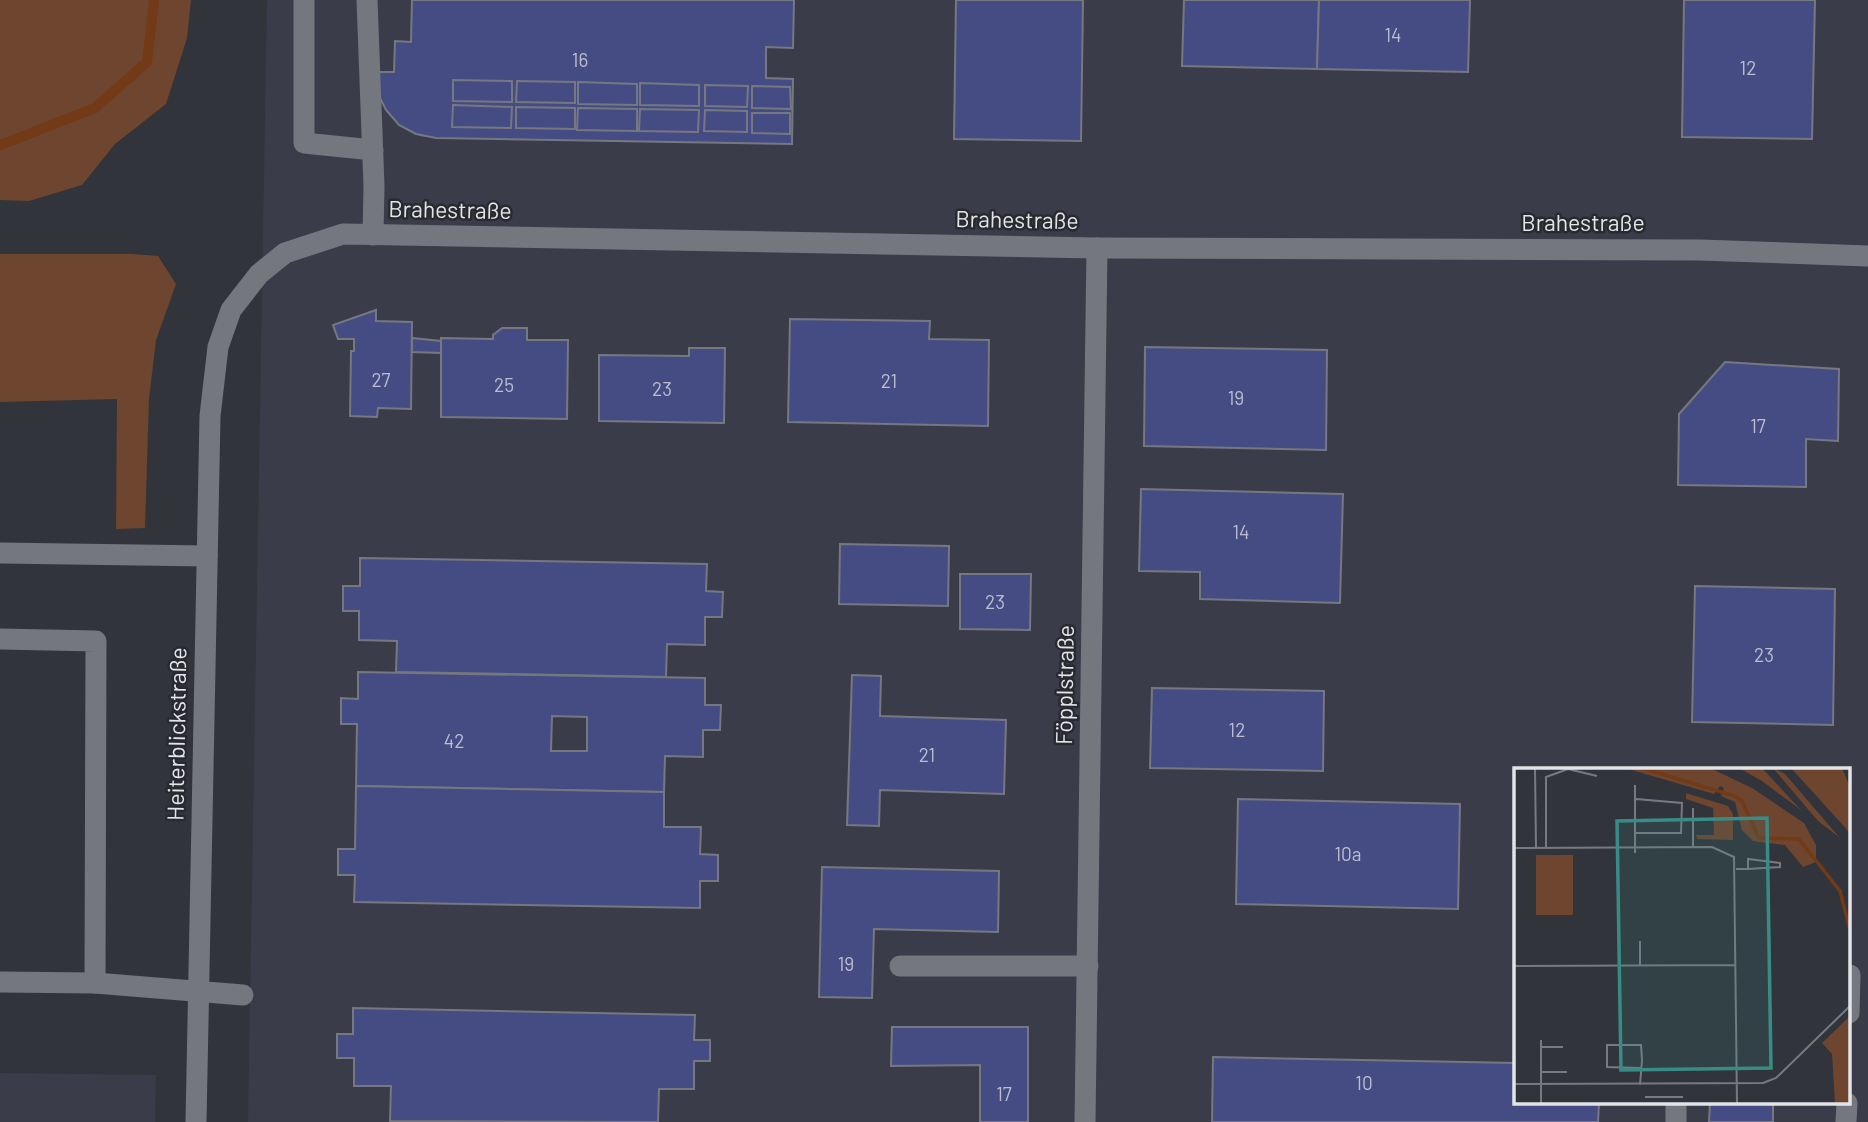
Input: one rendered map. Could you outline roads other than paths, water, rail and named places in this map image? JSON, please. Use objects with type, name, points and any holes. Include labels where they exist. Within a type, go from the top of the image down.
[{"type":"street","points":[[304,0],[304,143],[373,150]]},
{"type":"street","points":[[367,0],[373,150],[373,235]]},
{"type":"street","name":"Brahestraße","points":[[218,347],[231,310],[260,274],[285,253],[343,234],[1097,248],[1700,250],[1868,256]]},
{"type":"street","name":"Föpplstraße","points":[[1085,1122],[1097,248]]},
{"type":"street","name":"Heiterblickstraße","points":[[197,1122],[210,416],[218,347]]},
{"type":"street","points":[[0,553],[208,556]]},
{"type":"street","points":[[0,639],[96,641],[95,984]]},
{"type":"street","points":[[901,966],[1087,966]]},
{"type":"street","points":[[1850,975],[1868,976]]},
{"type":"street","points":[[0,982],[95,984],[243,995]]},
{"type":"street","points":[[1676,1104],[1676,1122]]},
{"type":"street","points":[[1846,1122],[1847,1104]]},
{"type":"waterway","points":[[0,145],[95,108],[147,62],[154,0]]}]
